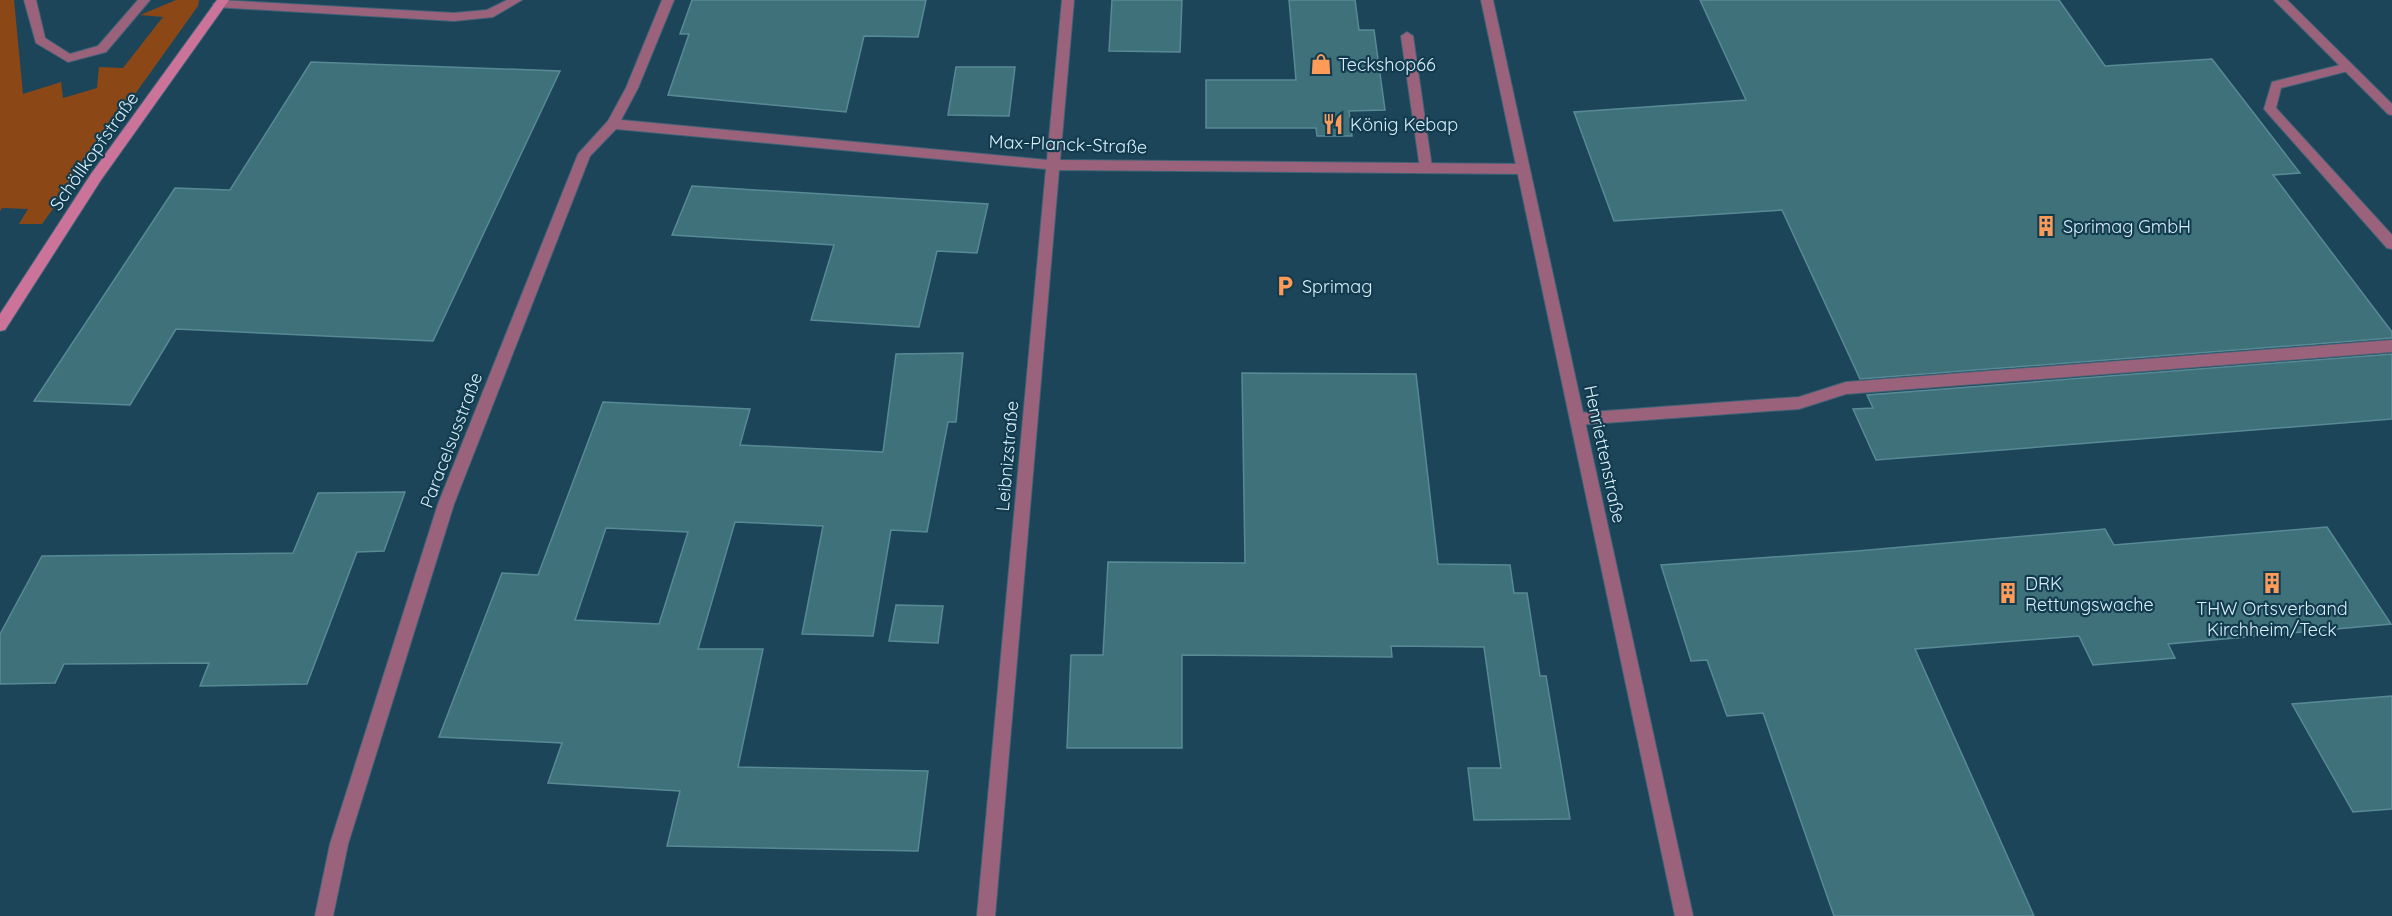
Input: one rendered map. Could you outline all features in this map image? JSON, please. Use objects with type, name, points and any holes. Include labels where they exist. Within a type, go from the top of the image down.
[{"type":"main road","name":"Schöllkopfstraße","points":[[0,326],[96,177],[221,2]]},
{"type":"street","points":[[30,0],[40,40],[68,58],[102,49],[144,0]]},
{"type":"street","points":[[221,2],[454,17],[489,14],[516,0]]},
{"type":"street","name":"Paracelsusstraße","points":[[324,916],[339,844],[446,504],[584,154],[613,124],[632,88],[668,0]]},
{"type":"street","name":"Leibnizstraße","points":[[986,916],[1068,0]]},
{"type":"street","name":"Henriettenstraße","points":[[1487,0],[1684,916]]},
{"type":"street","points":[[2280,0],[2392,111]]},
{"type":"street","points":[[1407,36],[1426,168]]},
{"type":"street","points":[[2348,68],[2276,85],[2270,109],[2392,244]]},
{"type":"street","name":"Max-Planck-Straße","points":[[613,124],[1052,165],[1523,169]]},
{"type":"street","points":[[1577,418],[1799,403],[1846,388],[2392,346]]},
{"type":"shaded area","points":[[0,0],[14,0],[23,94],[61,82],[63,98],[97,88],[99,67],[123,68],[163,17],[140,15],[176,0],[199,0],[198,6],[42,224],[19,224],[28,209],[2,208],[0,211]]},
{"type":"building","points":[[692,0],[926,0],[918,37],[864,36],[846,112],[668,95],[689,34],[680,34]]},
{"type":"building","points":[[1112,0],[1182,0],[1180,52],[1109,51]]},
{"type":"building","points":[[1289,0],[1355,0],[1359,30],[1374,30],[1385,110],[1349,111],[1352,136],[1317,136],[1316,128],[1206,128],[1206,80],[1296,80]]},
{"type":"building","points":[[1700,0],[2059,0],[2105,66],[2212,59],[2300,173],[2273,175],[2392,332],[2392,338],[1860,379],[1782,210],[1614,221],[1574,112],[1746,100]]},
{"type":"building","points":[[311,62],[560,71],[433,341],[176,329],[130,405],[34,401],[175,188],[230,190]]},
{"type":"building","points":[[956,67],[1015,67],[1009,116],[948,115]]},
{"type":"building","points":[[692,186],[988,204],[977,253],[937,251],[919,327],[811,320],[834,245],[672,235]]},
{"type":"building","points":[[963,353],[956,422],[948,422],[927,532],[891,530],[873,636],[802,634],[823,526],[735,522],[698,649],[763,649],[738,767],[928,771],[918,851],[667,846],[680,791],[548,783],[562,743],[439,737],[502,573],[538,575],[603,402],[750,409],[740,445],[883,452],[896,354]],"holes":[[[606,528],[688,532],[659,624],[575,620]]]},
{"type":"building","points":[[2392,354],[2392,419],[1876,460],[1853,409],[1873,408],[1867,395]]},
{"type":"building","points":[[1242,373],[1416,374],[1438,564],[1510,565],[1514,593],[1527,593],[1540,676],[1546,676],[1570,819],[1474,820],[1468,768],[1501,768],[1484,647],[1391,646],[1392,657],[1182,655],[1182,748],[1067,748],[1071,655],[1103,655],[1108,562],[1245,563]]},
{"type":"building","points":[[405,492],[384,551],[357,552],[307,684],[200,686],[209,663],[64,664],[55,683],[0,684],[0,634],[42,556],[293,553],[318,493]]},
{"type":"building","points":[[2327,527],[2391,624],[2168,644],[2175,658],[2093,665],[2079,636],[1915,649],[2034,916],[1834,916],[1763,713],[1727,716],[1707,660],[1691,661],[1661,565],[1857,551],[2105,529],[2114,545]]},
{"type":"building","points":[[896,605],[943,606],[938,643],[889,641]]},
{"type":"building","points":[[2392,696],[2392,809],[2353,812],[2292,704]]},
{"type":"place","name":"Teckshop66","points":[[1321,64]]},
{"type":"place","name":"König Kebap","points":[[1333,124]]},
{"type":"place","name":"Sprimag GmbH","points":[[2046,226]]},
{"type":"place","name":"Sprimag","points":[[1285,286]]},
{"type":"place","name":"THW Ortsverband Kirchheim/Teck","points":[[2272,583]]},
{"type":"place","name":"DRK Rettungswache","points":[[2008,593]]}]
